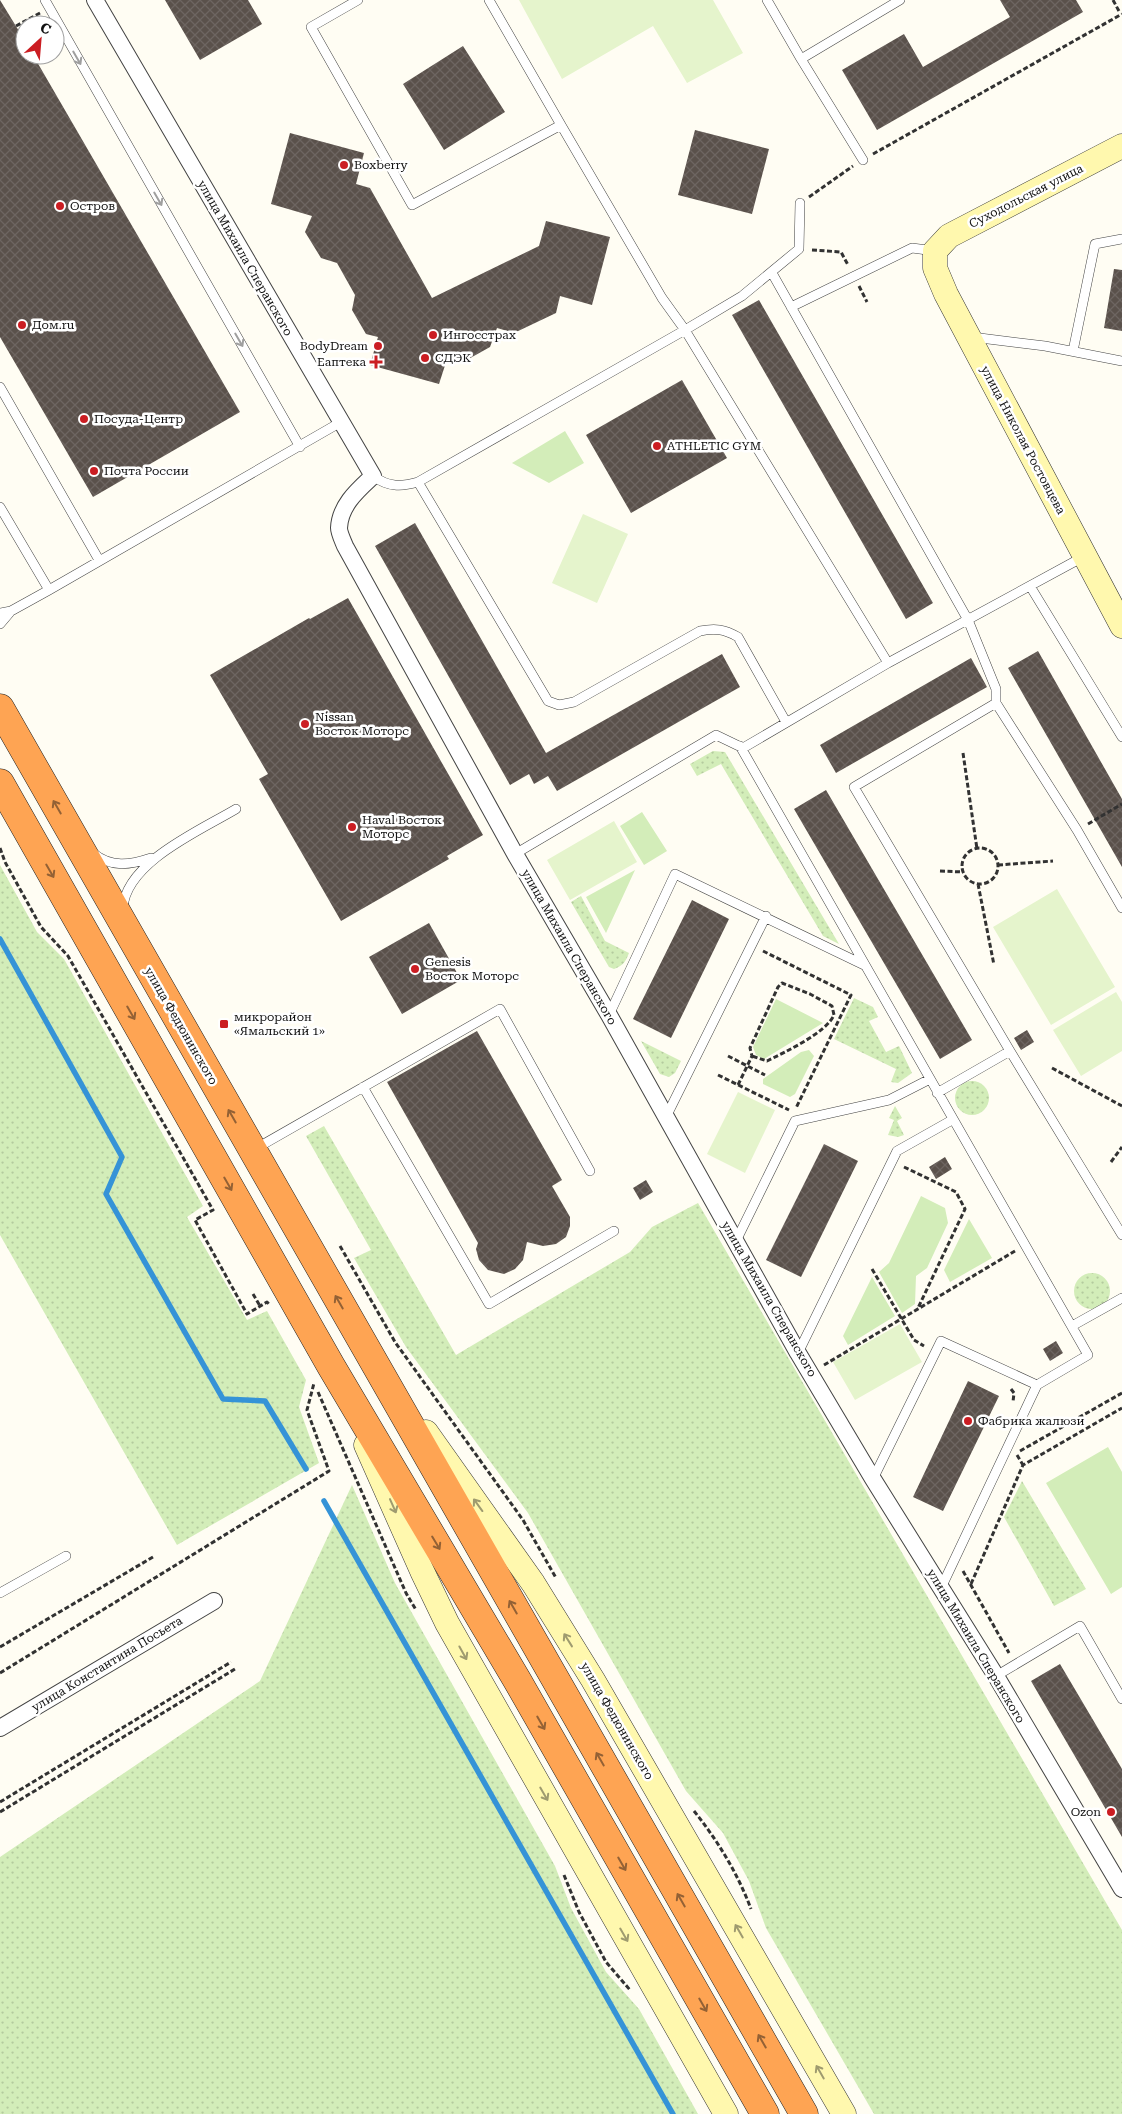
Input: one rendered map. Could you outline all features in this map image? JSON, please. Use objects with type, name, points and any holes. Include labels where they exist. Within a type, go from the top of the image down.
[{"type":"highway","name":"улица Федюнинского","points":[[0,708],[804,2114]]},
{"type":"highway","points":[[0,784],[323,1374],[517,1680],[765,2114]]},
{"type":"main road","name":"Суходольская улица","points":[[935,251],[949,236],[1122,146]]},
{"type":"main road","name":"улица Николая Ростовцева","points":[[935,251],[934,268],[946,294],[1122,626]]},
{"type":"main road","name":"улица Федюнинского","points":[[364,1344],[543,1599],[594,1680],[844,2114]]},
{"type":"main road","points":[[323,1374],[447,1623],[726,2114]]},
{"type":"street","name":"улица Михаила Сперанского","points":[[95,0],[373,476],[354,494],[344,510],[339,529],[345,546],[515,854],[609,1015],[798,1353],[873,1479],[996,1676],[1122,1889]]},
{"type":"street","name":"улица Константина Посьета","points":[[0,1728],[214,1601]]},
{"type":"lane","points":[[45,0],[300,447]]},
{"type":"lane","points":[[358,0],[311,26],[412,206],[561,126]]},
{"type":"lane","points":[[489,0],[662,298],[685,330],[888,663]]},
{"type":"lane","points":[[767,0],[863,160]]},
{"type":"lane","points":[[801,59],[900,0]]},
{"type":"lane","points":[[373,476],[382,482],[394,486],[404,486],[418,482],[742,296],[799,249],[800,202]]},
{"type":"lane","points":[[1074,351],[1094,244],[1122,239]]},
{"type":"lane","points":[[792,307],[912,248],[935,251]]},
{"type":"lane","points":[[772,273],[968,620],[996,689],[996,703],[1077,830],[1122,908]]},
{"type":"lane","points":[[969,337],[1074,351],[1122,361]]},
{"type":"lane","points":[[0,387],[99,560]]},
{"type":"lane","points":[[0,613],[11,611],[341,422]]},
{"type":"lane","points":[[418,482],[548,701],[560,705],[574,702],[700,631],[714,628],[727,631],[738,637],[786,722]]},
{"type":"lane","points":[[0,507],[48,590]]},
{"type":"lane","points":[[515,854],[716,735],[743,748],[888,663],[1084,557]]},
{"type":"lane","points":[[1030,586],[1122,737]]},
{"type":"lane","points":[[0,624],[11,611]]},
{"type":"lane","points":[[996,703],[854,787],[1010,1051],[1122,1235]]},
{"type":"lane","points":[[740,746],[1088,1355],[1037,1385],[941,1588]]},
{"type":"lane","points":[[124,925],[123,904],[126,890],[142,869],[156,857],[236,809]]},
{"type":"lane","points":[[71,833],[100,859],[113,864],[139,862],[156,857]]},
{"type":"lane","points":[[609,1015],[675,874],[766,916],[864,965]]},
{"type":"lane","points":[[666,1118],[766,916]]},
{"type":"lane","points":[[252,1150],[500,1009],[590,1171]]},
{"type":"lane","points":[[937,1093],[1010,1051]]},
{"type":"lane","points":[[736,1241],[795,1120],[889,1100],[930,1079]]},
{"type":"lane","points":[[363,1087],[489,1304],[614,1231]]},
{"type":"lane","points":[[798,1353],[897,1151],[952,1120]]},
{"type":"lane","points":[[1072,1326],[1122,1298]]},
{"type":"lane","points":[[873,1479],[941,1341],[1037,1385]]},
{"type":"lane","points":[[0,1593],[66,1556]]},
{"type":"lane","points":[[996,1676],[1080,1626],[1122,1699]]},
{"type":"path","points":[[800,202],[863,160],[1121,14],[1113,0]]},
{"type":"path","points":[[799,249],[840,252],[867,302]]},
{"type":"path","points":[[963,753],[977,849]]},
{"type":"path","points":[[1077,830],[1122,804]]},
{"type":"path","points":[[0,848],[5,862],[41,927],[68,956],[213,1210],[194,1220],[247,1314],[260,1306],[253,1294]]},
{"type":"path","points":[[977,849],[988,851],[996,859],[998,865],[992,879],[978,884],[969,880],[963,872],[962,866],[967,855],[977,849]]},
{"type":"path","points":[[998,865],[1053,861]]},
{"type":"path","points":[[940,871],[963,872]]},
{"type":"path","points":[[978,884],[994,966]]},
{"type":"path","points":[[718,1075],[794,1112],[851,995],[752,945]]},
{"type":"path","points":[[738,1085],[752,1056],[750,1048],[761,1020],[778,987],[782,983],[810,994],[832,1006],[834,1015],[831,1022],[814,1034],[767,1061],[752,1056]]},
{"type":"path","points":[[728,1056],[765,1075]]},
{"type":"path","points":[[1052,1068],[1122,1106]]},
{"type":"path","points":[[1111,1162],[1122,1147]]},
{"type":"path","points":[[892,1161],[956,1192],[965,1209],[918,1308]]},
{"type":"path","points":[[828,1373],[823,1364],[1015,1250]]},
{"type":"path","points":[[872,1269],[914,1340],[936,1352]]},
{"type":"path","points":[[0,1673],[329,1471],[307,1410],[323,1374]]},
{"type":"path","points":[[1009,1385],[1014,1393],[1014,1400],[1009,1408]]},
{"type":"path","points":[[1023,1465],[1016,1453],[1122,1393]]},
{"type":"path","points":[[971,1584],[1023,1465],[1122,1408]]},
{"type":"path","points":[[956,1555],[963,1559],[962,1568],[1016,1664]]},
{"type":"path","points":[[0,1647],[153,1557]]},
{"type":"path","points":[[0,1802],[231,1662]]},
{"type":"path","points":[[0,1812],[236,1670]]},
{"type":"green space","points":[[519,0],[713,0],[743,53],[687,83],[653,26],[562,79]]},
{"type":"green space","points":[[565,431],[584,463],[549,483],[512,463]]},
{"type":"green space","points":[[583,514],[628,534],[597,603],[552,583]]},
{"type":"green space","points":[[713,751],[725,752],[839,944],[823,936],[721,764],[697,776],[690,764]]},
{"type":"green space","points":[[642,812],[667,851],[644,865],[620,826]]},
{"type":"green space","points":[[614,821],[637,862],[570,900],[547,860]]},
{"type":"green space","points":[[0,865],[37,932],[64,959],[203,1206],[187,1217],[247,1320],[267,1311],[306,1380],[299,1407],[319,1463],[177,1545],[0,1235]]},
{"type":"green space","points":[[635,870],[606,933],[586,897]]},
{"type":"green space","points":[[1057,889],[1115,987],[1051,1025],[993,927]]},
{"type":"green space","points":[[581,896],[605,941],[629,953],[624,963],[617,968],[609,967],[571,902]]},
{"type":"green space","points":[[1116,992],[1122,1002],[1122,1051],[1081,1076],[1053,1030]]},
{"type":"green space","points":[[854,998],[873,1007],[878,1017],[869,1021],[886,1052],[899,1046],[912,1073],[898,1083],[891,1082],[896,1069],[834,1039]]},
{"type":"green space","points":[[776,999],[823,1023],[764,1059],[756,1055],[753,1047]]},
{"type":"green space","points":[[641,1041],[681,1061],[675,1073],[669,1077],[660,1074]]},
{"type":"green space","points":[[809,1050],[814,1056],[795,1094],[790,1097],[763,1084],[763,1079],[801,1052]]},
{"type":"green space","points":[[972,1081],[984,1086],[989,1098],[984,1110],[972,1115],[960,1110],[955,1098],[960,1086]]},
{"type":"green space","points":[[738,1092],[775,1110],[745,1173],[707,1154]]},
{"type":"green space","points":[[895,1106],[902,1118],[897,1121],[904,1135],[898,1137],[888,1135],[894,1120],[889,1118]]},
{"type":"green space","points":[[324,1126],[456,1355],[630,1252],[652,1227],[698,1203],[1122,1930],[1122,2114],[874,2114],[766,1928],[749,1881],[723,1833],[686,1791],[528,1513],[406,1347],[354,1258],[371,1250],[306,1136]]},
{"type":"green space","points":[[921,1196],[945,1208],[948,1223],[927,1268],[916,1276],[915,1304],[902,1313],[879,1272],[889,1263]]},
{"type":"green space","points":[[969,1219],[992,1258],[950,1282],[944,1270]]},
{"type":"green space","points":[[1092,1273],[1099,1274],[1105,1278],[1109,1284],[1109,1298],[1105,1304],[1099,1308],[1092,1309],[1085,1308],[1079,1304],[1075,1298],[1074,1291],[1075,1284],[1079,1278],[1085,1274]]},
{"type":"green space","points":[[872,1277],[895,1316],[848,1345],[843,1336]]},
{"type":"green space","points":[[900,1324],[922,1362],[855,1400],[833,1362]]},
{"type":"green space","points":[[1108,1447],[1122,1472],[1122,1587],[1111,1594],[1046,1483]]},
{"type":"green space","points":[[1022,1481],[1086,1589],[1054,1606],[1004,1517]]},
{"type":"green space","points":[[352,1485],[395,1583],[555,1866],[571,1908],[606,1972],[639,2009],[698,2114],[0,2114],[0,1857],[260,1681]]},
{"type":"building","name":"Остров","points":[[0,0],[15,25],[15,65],[39,65],[240,412],[93,497],[0,337]]},
{"type":"building","points":[[165,0],[248,0],[262,24],[200,60]]},
{"type":"building","points":[[1000,0],[1076,0],[1083,12],[877,130],[842,70],[904,34],[923,67],[1010,17]]},
{"type":"building","points":[[463,46],[505,112],[444,150],[403,84]]},
{"type":"building","points":[[695,130],[769,149],[752,214],[678,195]]},
{"type":"building","points":[[290,133],[364,153],[356,184],[370,188],[432,298],[539,246],[546,221],[610,237],[592,305],[560,296],[556,313],[514,333],[497,328],[490,347],[465,361],[449,353],[439,384],[370,365],[378,337],[366,334],[352,310],[355,295],[337,263],[321,258],[305,232],[312,216],[271,204]]},
{"type":"building","points":[[1114,269],[1122,270],[1122,331],[1104,328]]},
{"type":"building","points":[[759,300],[933,603],[906,619],[732,315]]},
{"type":"building","name":"ATHLETIC GYM","points":[[682,380],[727,458],[631,513],[586,435]]},
{"type":"building","points":[[415,523],[546,753],[722,654],[740,687],[557,791],[548,776],[534,784],[529,774],[510,785],[375,546]]},
{"type":"building","name":"Nissan Восток Моторс","points":[[348,598],[483,835],[447,856],[449,859],[341,921],[259,779],[268,774],[210,675],[309,618]]},
{"type":"building","points":[[1038,651],[1122,799],[1122,867],[1008,668]]},
{"type":"building","points":[[971,658],[987,687],[836,773],[820,745]]},
{"type":"building","points":[[826,790],[972,1040],[940,1059],[794,809]]},
{"type":"building","points":[[692,900],[729,919],[671,1038],[633,1019]]},
{"type":"building","name":"Genesis Восток Моторс","points":[[429,923],[461,980],[402,1014],[369,957]]},
{"type":"building","points":[[1027,1030],[1034,1042],[1021,1050],[1014,1038]]},
{"type":"building","points":[[477,1031],[562,1180],[552,1186],[570,1217],[570,1226],[566,1237],[556,1244],[543,1246],[527,1242],[523,1260],[515,1269],[504,1274],[488,1270],[479,1260],[476,1249],[478,1243],[387,1082]]},
{"type":"building","points":[[824,1144],[858,1161],[801,1277],[766,1260]]},
{"type":"building","points":[[945,1157],[952,1169],[936,1179],[929,1167]]},
{"type":"building","points":[[646,1180],[653,1192],[640,1200],[633,1188]]},
{"type":"building","points":[[1056,1341],[1063,1353],[1050,1361],[1043,1349]]},
{"type":"building","points":[[968,1381],[999,1396],[943,1511],[913,1497]]},
{"type":"building","points":[[1060,1664],[1122,1769],[1122,1837],[1031,1681]]},
{"type":"waterway","points":[[0,939],[122,1157],[106,1194],[223,1399],[265,1401],[306,1469]]},
{"type":"waterway","points":[[324,1501],[673,2114]]},
{"type":"place","name":"Boxberry","points":[[344,165]]},
{"type":"place","name":"Остров","points":[[60,206]]},
{"type":"place","name":"Дом.ru","points":[[22,325]]},
{"type":"place","name":"Ингосстрах","points":[[433,335]]},
{"type":"place","name":"BodyDream","points":[[378,346]]},
{"type":"place","name":"СДЭК","points":[[425,358]]},
{"type":"place","name":"Еаптека","points":[[376,362]]},
{"type":"place","name":"Посуда-Центр","points":[[84,419]]},
{"type":"place","name":"ATHLETIC GYM","points":[[657,446]]},
{"type":"place","name":"Почта России","points":[[94,471]]},
{"type":"place","name":"Nissan Восток Моторс","points":[[305,724]]},
{"type":"place","name":"Haval Восток Моторс","points":[[352,827]]},
{"type":"place","name":"Genesis Восток Моторс","points":[[415,969]]},
{"type":"place","name":"микрорайон «Ямальский 1»","points":[[224,1024]]},
{"type":"place","name":"Фабрика жалюзи","points":[[968,1421]]},
{"type":"place","name":"Ozon","points":[[1111,1812]]}]
